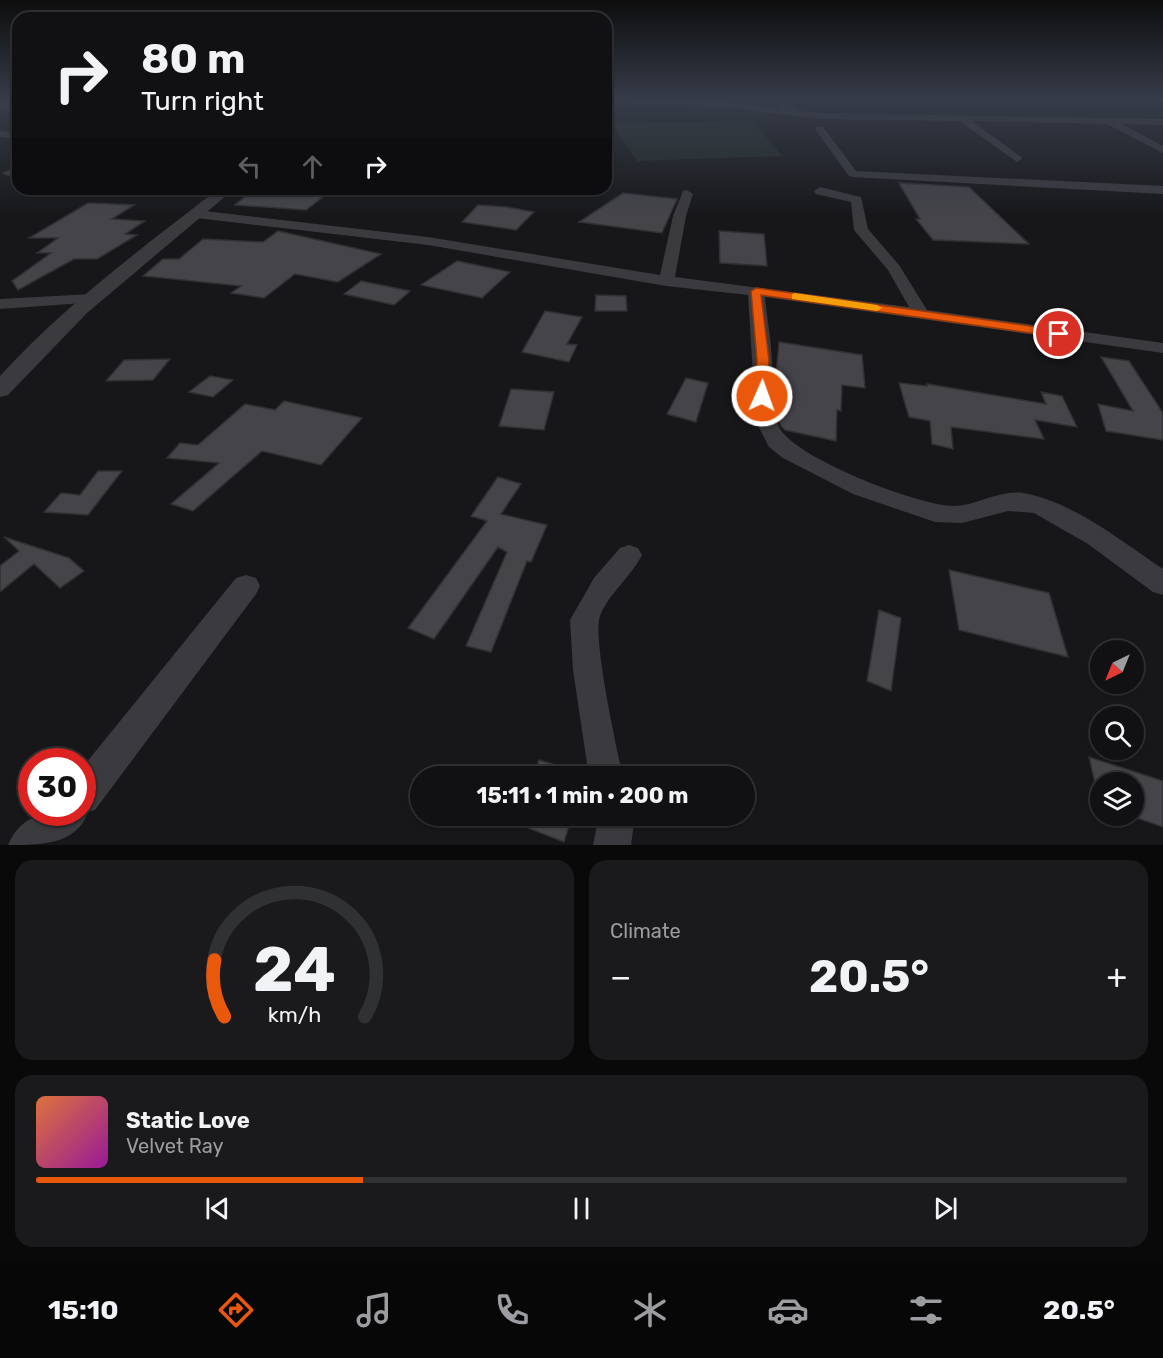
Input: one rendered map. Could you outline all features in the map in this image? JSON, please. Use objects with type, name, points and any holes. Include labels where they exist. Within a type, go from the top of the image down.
[{"type":"street","points":[[827,138],[853,174],[1163,190]]},
{"type":"street","points":[[989,138],[1017,159]]},
{"type":"street","points":[[1141,138],[1163,150]]},
{"type":"street","points":[[820,191],[857,200],[861,230],[894,268],[921,314]]},
{"type":"street","points":[[666,281],[673,258],[677,217],[687,194]]},
{"type":"street","points":[[0,390],[43,344],[92,299],[220,195]]},
{"type":"street","points":[[196,214],[428,241],[666,281],[756,291],[1163,348]]},
{"type":"street","points":[[756,291],[763,360],[762,396],[766,422],[775,440],[799,457],[852,484],[921,510],[950,516],[972,513],[1009,501],[1028,502],[1052,512],[1107,545],[1163,584]]},
{"type":"street","points":[[0,304],[92,299]]},
{"type":"street","points":[[603,766],[583,622],[601,591],[629,555]]},
{"type":"street","points":[[96,779],[246,586]]},
{"type":"street","points":[[27,845],[53,826]]},
{"type":"street","points":[[612,845],[615,826]]},
{"type":"shaded area","points":[[622,138],[767,138],[782,156],[637,161]]},
{"type":"building","points":[[899,183],[969,187],[1029,244],[933,240],[916,219],[920,219]]},
{"type":"building","points":[[623,193],[677,199],[662,233],[579,222]]},
{"type":"building","points":[[247,195],[326,195],[306,210],[235,205]]},
{"type":"building","points":[[88,203],[134,205],[112,219],[145,221],[125,234],[137,235],[97,259],[74,259],[18,290],[12,281],[51,253],[37,253],[58,238],[29,238]]},
{"type":"building","points":[[478,205],[534,212],[516,230],[462,222]]},
{"type":"building","points":[[278,231],[381,254],[338,282],[295,274],[264,298],[231,293],[241,286],[143,276],[163,259],[179,259],[203,239],[263,242]]},
{"type":"building","points":[[719,231],[764,234],[767,266],[720,263]]},
{"type":"building","points":[[457,261],[510,272],[482,298],[421,285]]},
{"type":"building","points":[[361,281],[410,291],[394,305],[344,294]]},
{"type":"building","points":[[596,295],[626,296],[627,311],[595,311]]},
{"type":"building","points":[[545,311],[582,317],[567,344],[577,345],[569,362],[522,352]]},
{"type":"building","points":[[779,342],[862,355],[865,388],[842,385],[841,411],[837,410],[836,441],[785,430],[781,426],[779,421],[784,375],[776,374]]},
{"type":"building","points":[[1101,357],[1129,361],[1163,413],[1163,440],[1106,431],[1098,404],[1133,411]]},
{"type":"building","points":[[170,359],[153,380],[106,381],[124,360]]},
{"type":"building","points":[[210,376],[233,380],[213,397],[189,392]]},
{"type":"building","points":[[686,378],[708,383],[696,422],[667,414]]},
{"type":"building","points":[[899,383],[927,386],[927,384],[1046,404],[1041,392],[1062,396],[1077,427],[1035,420],[1044,439],[951,427],[953,449],[932,444],[930,421],[909,417]]},
{"type":"building","points":[[511,389],[554,392],[544,430],[499,426]]},
{"type":"building","points":[[284,401],[362,418],[321,465],[262,451],[193,511],[171,504],[219,463],[167,458],[180,443],[198,445],[245,404],[275,410]]},
{"type":"building","points":[[98,471],[122,471],[88,515],[44,512],[61,493],[80,495]]},
{"type":"building","points":[[498,477],[521,484],[501,514],[547,525],[531,562],[527,561],[491,652],[466,646],[507,552],[498,547],[434,639],[408,628],[487,521],[471,516]]},
{"type":"building","points":[[4,537],[69,558],[84,571],[60,588],[34,564],[0,592],[0,566],[19,551]]},
{"type":"building","points":[[949,570],[1049,593],[1068,657],[959,630]]},
{"type":"building","points":[[879,610],[901,618],[891,691],[867,681]]},
{"type":"building","points":[[1089,757],[1090,760],[1098,760],[1135,772],[1092,772]]},
{"type":"building","points":[[539,760],[559,766],[537,766]]},
{"type":"building","points":[[1144,775],[1163,781],[1163,827],[1144,820]]},
{"type":"building","points":[[523,826],[569,826],[564,842]]},
{"type":"slow traffic","points":[[795,296],[877,308]]},
{"type":"route","points":[[762,396],[763,360],[756,291],[1059,334]]}]
